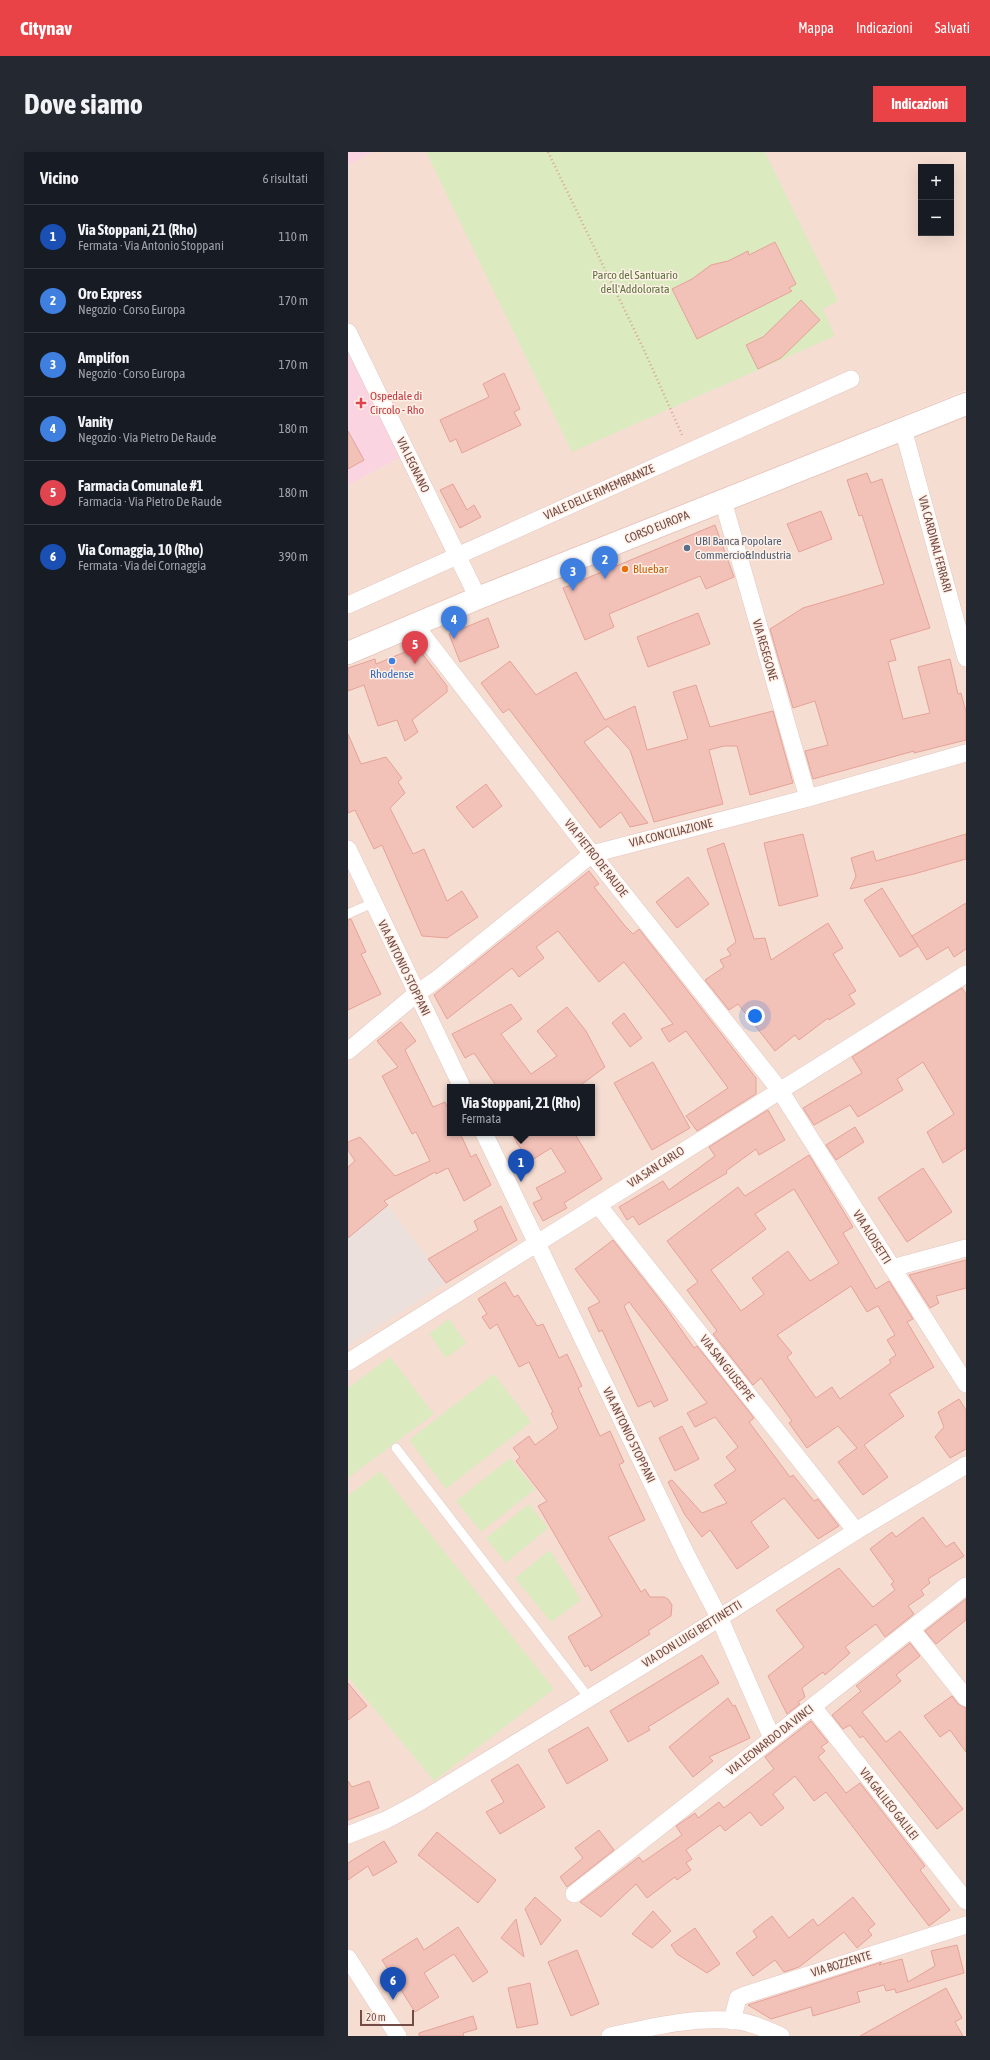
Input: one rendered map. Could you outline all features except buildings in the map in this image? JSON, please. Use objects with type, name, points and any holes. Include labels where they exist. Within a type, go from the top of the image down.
[{"type":"main road","name":"CORSO EUROPA","points":[[348,653],[478,598],[966,404]]},
{"type":"street","name":"VIA LEGNANO","points":[[348,332],[478,598]]},
{"type":"street","name":"VIALE DELLE RIMEMBRANZE","points":[[348,606],[458,555],[851,379]]},
{"type":"street","name":"VIA CARDINAL FERRARI","points":[[903,429],[966,658]]},
{"type":"street","name":"VIA RESEGONE","points":[[722,501],[808,798]]},
{"type":"street","name":"VIA PIETRO DE RAUDE","points":[[414,625],[592,854],[779,1089]]},
{"type":"street","name":"VIA CONCILIAZIONE","points":[[348,1051],[416,994],[436,980],[592,854],[808,798],[966,753]]},
{"type":"street","name":"VIA ANTONIO STOPPANI","points":[[348,849],[416,994],[461,1084]]},
{"type":"street","name":"VIA SAN CARLO","points":[[348,1362],[538,1245],[779,1089],[966,974]]},
{"type":"street","name":"VIA ALOISETTI","points":[[779,1089],[966,1384]]},
{"type":"street","name":"VIA ANTONIO STOPPANI","points":[[485,1136],[686,1554],[719,1617],[772,1738]]},
{"type":"street","name":"VIA SAN GIUSEPPE","points":[[598,1205],[856,1531]]},
{"type":"street","points":[[892,1268],[966,1248]]},
{"type":"street","name":"VIA DON LUIGI BETTINETTI","points":[[348,1834],[386,1820],[418,1803],[856,1531],[966,1465]]},
{"type":"street","name":"VIA LEONARDO DA VINCI","points":[[574,1894],[912,1630],[966,1586]]},
{"type":"street","points":[[912,1630],[966,1698]]},
{"type":"street","name":"VIA GALILEO GALILEI","points":[[813,1707],[966,1901]]},
{"type":"street","name":"VIA BOZZENTE","points":[[732,2020],[738,1998],[745,1995],[966,1925]]},
{"type":"street","points":[[348,1958],[398,2036]]},
{"type":"street","points":[[610,2036],[656,2026],[690,2021],[732,2020],[757,2025],[781,2036]]},
{"type":"lane","points":[[348,914],[373,903]]},
{"type":"lane","points":[[396,1448],[589,1698]]},
{"type":"path","points":[[548,152],[644,350],[690,451]]},
{"type":"shaded area","points":[[348,152],[966,152],[966,390],[348,644]]},
{"type":"shaded area","points":[[348,152],[373,152],[348,165]]},
{"type":"shaded area","name":"Ospedale di Circolo - Rho","points":[[348,349],[401,457],[348,485]]},
{"type":"shaded area","points":[[966,407],[966,649],[906,430]]},
{"type":"shaded area","points":[[901,432],[966,670],[966,2036],[401,2036],[348,1954],[348,657]]},
{"type":"shaded area","points":[[355,1161],[446,1283],[348,1346],[348,1167]]},
{"type":"shaded area","points":[[348,1964],[394,2036],[348,2036]]},
{"type":"green space","name":"Parco del Santuario dell'Addolorata","points":[[426,152],[765,152],[838,301],[823,309],[835,336],[572,452]]},
{"type":"green space","points":[[449,1319],[466,1343],[446,1358],[429,1334]]},
{"type":"green space","points":[[390,1357],[434,1414],[348,1478],[348,1388]]},
{"type":"green space","points":[[494,1374],[531,1422],[446,1489],[409,1440]]},
{"type":"green space","points":[[510,1458],[535,1489],[481,1532],[456,1501]]},
{"type":"green space","points":[[380,1471],[554,1689],[434,1781],[348,1677],[348,1496]]},
{"type":"green space","points":[[529,1504],[548,1528],[506,1563],[486,1538]]},
{"type":"green space","points":[[550,1550],[581,1600],[551,1622],[515,1578]]},
{"type":"place","name":"Ospedale di Circolo - Rho","points":[[361,403]]},
{"type":"place","name":"UBI Banca Popolare Commercio&Industria","points":[[687,548]]},
{"type":"place","name":"Bluebar","points":[[625,569]]},
{"type":"place","name":"Oro Express","points":[[605,579]]},
{"type":"place","name":"Amplifon","points":[[573,591]]},
{"type":"place","name":"Vanity","points":[[454,639]]},
{"type":"place","name":"Rhodense","points":[[392,661]]},
{"type":"place","name":"Farmacia Comunale #1","points":[[415,664]]},
{"type":"place","name":"Via Stoppani, 21 (Rho)","points":[[521,1182]]},
{"type":"place","name":"Via Cornaggia, 10 (Rho)","points":[[393,2000]]}]
